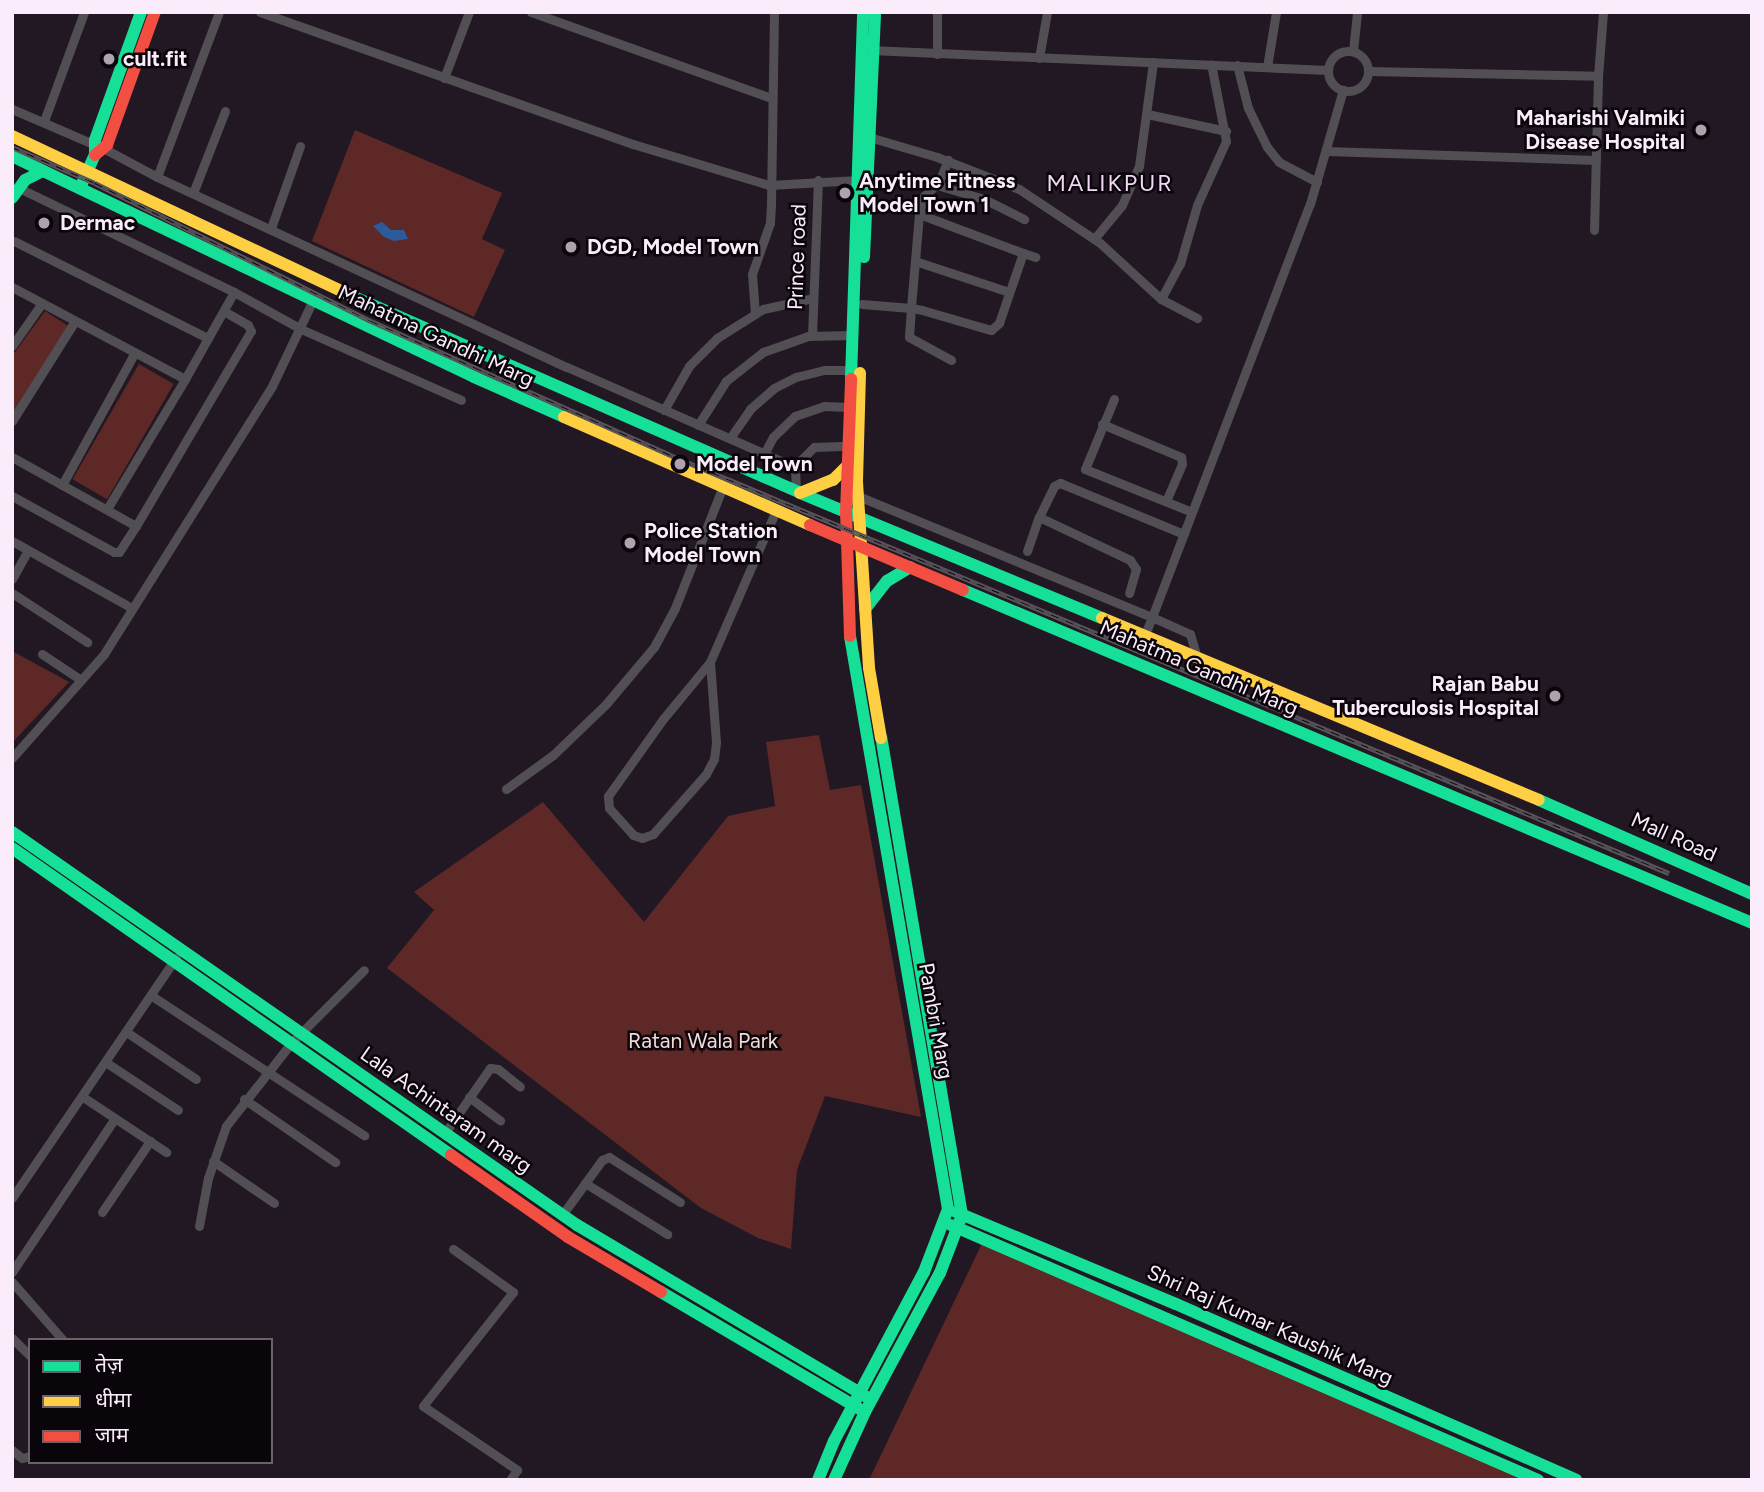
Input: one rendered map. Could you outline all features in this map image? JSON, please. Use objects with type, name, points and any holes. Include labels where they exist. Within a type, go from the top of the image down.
[{"type":"street","points":[[44,121],[84,12]]},
{"type":"street","points":[[80,188],[97,152],[141,12]]},
{"type":"street","points":[[97,152],[107,145],[155,12]]},
{"type":"street","points":[[158,177],[219,12]]},
{"type":"street","points":[[260,12],[276,15],[632,144],[769,186],[818,180],[858,180]]},
{"type":"street","points":[[444,78],[468,12]]},
{"type":"street","points":[[531,12],[771,98]]},
{"type":"street","points":[[755,314],[751,285],[770,223],[774,15],[762,12]]},
{"type":"street","points":[[863,12],[867,50]]},
{"type":"street","points":[[867,50],[875,12]]},
{"type":"street","points":[[937,12],[937,54]]},
{"type":"street","points":[[1039,58],[1047,12]]},
{"type":"street","points":[[1267,67],[1276,12]]},
{"type":"street","points":[[1353,51],[1357,12]]},
{"type":"street","points":[[1594,230],[1598,76],[1603,12]]},
{"type":"street","points":[[867,50],[1328,70]]},
{"type":"street","name":"Pambri Marg","points":[[867,50],[869,137],[858,496],[865,609],[869,668],[946,1216]]},
{"type":"street","name":"Pambri Marg","points":[[867,50],[858,180],[846,512],[855,679],[904,910],[960,1221]]},
{"type":"street","points":[[1328,70],[1336,55],[1353,51]]},
{"type":"street","points":[[1328,70],[1335,86],[1343,90],[1360,87],[1368,71],[1366,62],[1353,51]]},
{"type":"street","points":[[1094,239],[1122,205],[1139,166],[1153,62]]},
{"type":"street","points":[[1161,299],[1180,264],[1197,205],[1224,151],[1226,131],[1211,64]]},
{"type":"street","points":[[1237,65],[1248,108],[1266,147],[1279,162],[1317,182]]},
{"type":"street","points":[[1368,71],[1598,76]]},
{"type":"street","points":[[1143,637],[1317,182],[1343,90]]},
{"type":"street","points":[[12,109],[44,121],[97,152],[271,228],[664,410],[795,466]]},
{"type":"street","points":[[193,193],[225,111]]},
{"type":"street","points":[[1147,114],[1226,131]]},
{"type":"street","name":"Mahatma Gandhi Marg","points":[[12,136],[413,325],[798,492],[1580,817]]},
{"type":"street","points":[[869,137],[948,160],[1018,189],[1094,239],[1161,299],[1197,318]]},
{"type":"street","points":[[271,228],[300,146]]},
{"type":"street","points":[[1327,150],[1596,160]]},
{"type":"street","name":"Mahatma Gandhi Marg","points":[[12,156],[474,377],[848,542],[1564,841],[1752,923]]},
{"type":"street","points":[[948,160],[937,185],[924,196],[919,214],[911,341],[951,360]]},
{"type":"street","points":[[43,171],[30,175],[16,193],[234,292],[301,329],[461,400]]},
{"type":"street","name":"Prince road","points":[[811,336],[818,180]]},
{"type":"street","points":[[937,185],[984,199],[1024,219]]},
{"type":"street","points":[[919,214],[1035,257]]},
{"type":"street","points":[[14,241],[208,338]]},
{"type":"street","points":[[862,304],[911,308],[991,330],[999,323],[1023,253]]},
{"type":"street","points":[[915,261],[1009,292]]},
{"type":"street","points":[[12,287],[185,379]]},
{"type":"street","points":[[107,509],[234,292]]},
{"type":"street","points":[[664,410],[689,366],[701,351],[755,314],[813,298]]},
{"type":"street","points":[[12,758],[104,654],[272,386],[313,300]]},
{"type":"street","points":[[12,346],[42,303]]},
{"type":"street","points":[[12,496],[117,553],[136,526],[251,331],[248,324],[224,311]]},
{"type":"street","points":[[12,421],[75,321]]},
{"type":"street","points":[[698,425],[711,400],[743,365],[785,342],[811,336],[853,335]]},
{"type":"street","points":[[62,485],[134,354]]},
{"type":"street","points":[[730,438],[750,409],[774,388],[796,377],[825,370],[851,370]]},
{"type":"street","points":[[1114,399],[1085,469],[1192,512]]},
{"type":"street","points":[[764,454],[773,437],[795,416],[824,405],[850,407]]},
{"type":"street","points":[[1102,424],[1181,457],[1182,464],[1166,501]]},
{"type":"street","points":[[795,466],[814,447],[848,446]]},
{"type":"street","points":[[12,457],[136,526]]},
{"type":"street","points":[[795,466],[798,492],[833,480],[848,465]]},
{"type":"street","points":[[1027,551],[1039,517],[1055,486],[1060,483],[1184,534]]},
{"type":"street","points":[[506,789],[553,755],[580,730],[606,704],[654,647],[675,608],[723,486]]},
{"type":"street","points":[[858,496],[1190,634],[1197,660]]},
{"type":"street","points":[[710,662],[716,742],[714,759],[706,774],[653,834],[642,838],[633,835],[609,808],[608,796],[663,719],[710,662],[776,510]]},
{"type":"street","points":[[1039,517],[1134,564],[1136,575],[1129,593]]},
{"type":"street","points":[[12,541],[132,608]]},
{"type":"street","points":[[12,579],[29,550]]},
{"type":"street","points":[[865,609],[887,581],[910,567]]},
{"type":"street","points":[[12,593],[87,642]]},
{"type":"street","points":[[42,654],[81,680]]},
{"type":"street","name":"Mall Road","points":[[1580,817],[1752,894]]},
{"type":"street","name":"Lala Achintaram marg","points":[[12,832],[41,861],[177,956],[291,1043],[568,1237],[868,1406]]},
{"type":"street","name":"Lala Achintaram marg","points":[[12,848],[41,861]]},
{"type":"street","points":[[12,1198],[128,1033],[177,956]]},
{"type":"street","name":"Lala Achintaram marg","points":[[177,956],[303,1032],[562,1214],[856,1399]]},
{"type":"street","points":[[199,1226],[213,1161],[226,1126],[244,1099],[291,1043],[363,970]]},
{"type":"street","points":[[152,996],[364,1135]]},
{"type":"street","points":[[128,1033],[197,1079]]},
{"type":"street","points":[[107,1063],[178,1110]]},
{"type":"street","points":[[445,1133],[490,1068],[498,1069],[520,1087]]},
{"type":"street","points":[[83,1097],[166,1152]]},
{"type":"street","points":[[469,1097],[500,1120]]},
{"type":"street","points":[[244,1099],[335,1162]]},
{"type":"street","points":[[12,1272],[115,1118]]},
{"type":"street","points":[[102,1212],[150,1141]]},
{"type":"street","points":[[562,1214],[602,1160],[613,1157],[680,1202]]},
{"type":"street","points":[[213,1161],[274,1203]]},
{"type":"street","points":[[585,1183],[667,1234]]},
{"type":"street","points":[[818,1480],[856,1399],[924,1272],[946,1216]]},
{"type":"street","name":"Shri Raj Kumar Kaushik Marg","points":[[946,1216],[1281,1350],[1576,1480]]},
{"type":"street","points":[[834,1480],[868,1406],[940,1273],[960,1221]]},
{"type":"street","name":"Shri Raj Kumar Kaushik Marg","points":[[960,1221],[1274,1366],[1538,1480]]},
{"type":"street","points":[[453,1249],[513,1292],[424,1406],[517,1470],[510,1480]]},
{"type":"street","points":[[12,1283],[61,1338]]},
{"type":"street","points":[[12,1338],[28,1354]]},
{"type":"street","points":[[1274,1366],[1281,1350]]},
{"type":"street","points":[[12,1450],[22,1458],[28,1456]]},
{"type":"green space","points":[[355,130],[502,193],[482,239],[505,250],[474,317],[312,241]]},
{"type":"green space","points":[[45,311],[73,329],[12,426],[12,356]]},
{"type":"green space","points":[[139,364],[174,384],[107,499],[72,479]]},
{"type":"green space","points":[[12,651],[69,682],[12,743]]},
{"type":"green space","name":"Ratan Wala Park","points":[[819,735],[830,790],[861,785],[921,1117],[825,1096],[797,1170],[791,1249],[758,1238],[701,1208],[387,968],[434,910],[414,892],[543,802],[644,922],[728,816],[775,806],[766,742]]},
{"type":"green space","points":[[984,1239],[1533,1480],[869,1480]]},
{"type":"water","points":[[382,222],[391,230],[404,230],[408,239],[394,241],[384,237],[373,226]]},
{"type":"railway","points":[[12,147],[95,183],[371,321],[682,460],[1669,873]]},
{"type":"traffic: fast","points":[[80,188],[95,155],[95,140],[141,12]]},
{"type":"traffic: fast","points":[[851,379],[863,12]]},
{"type":"traffic: fast","points":[[864,257],[875,12]]},
{"type":"traffic: fast","points":[[12,156],[474,377],[564,417]]},
{"type":"traffic: fast","points":[[12,198],[25,180],[43,171]]},
{"type":"traffic: fast","points":[[352,296],[800,493],[1102,618]]},
{"type":"traffic: fast","points":[[865,609],[887,581],[910,567]]},
{"type":"traffic: fast","points":[[963,590],[1752,923]]},
{"type":"traffic: fast","points":[[818,1480],[834,1441],[924,1272],[948,1209],[850,636]]},
{"type":"traffic: fast","points":[[834,1480],[865,1412],[940,1273],[962,1215],[881,738]]},
{"type":"traffic: fast","points":[[1539,800],[1752,894]]},
{"type":"traffic: fast","points":[[12,832],[577,1225],[865,1396]]},
{"type":"traffic: fast","points":[[12,848],[451,1155]]},
{"type":"traffic: fast","points":[[956,1212],[1176,1304],[1576,1480]]},
{"type":"traffic: fast","points":[[951,1225],[1538,1480]]},
{"type":"traffic: fast","points":[[661,1292],[858,1408]]},
{"type":"traffic: slow","points":[[12,136],[352,296]]},
{"type":"traffic: slow","points":[[860,373],[857,482],[869,668],[881,738]]},
{"type":"traffic: slow","points":[[564,417],[810,525]]},
{"type":"traffic: slow","points":[[800,493],[833,480],[848,465]]},
{"type":"traffic: slow","points":[[1102,618],[1539,800]]},
{"type":"traffic: jam","points":[[95,155],[107,145],[155,12]]},
{"type":"traffic: jam","points":[[850,636],[846,512],[851,379]]},
{"type":"traffic: jam","points":[[810,525],[963,590]]},
{"type":"traffic: jam","points":[[451,1155],[568,1237],[661,1292]]},
{"type":"place","name":"cult.fit","points":[[109,59]]},
{"type":"place","name":"Maharishi Valmiki Disease Hospital","points":[[1701,130]]},
{"type":"place","name":"Anytime Fitness Model Town 1","points":[[845,193]]},
{"type":"place","name":"Dermac","points":[[44,223]]},
{"type":"place","name":"DGD, Model Town","points":[[571,247]]},
{"type":"place","name":"Model Town","points":[[680,464]]},
{"type":"place","name":"Police Station Model Town","points":[[630,543]]},
{"type":"place","name":"Rajan Babu Tuberculosis Hospital","points":[[1555,696]]},
{"type":"district","name":"MALIKPUR","points":[[1110,183]]}]
